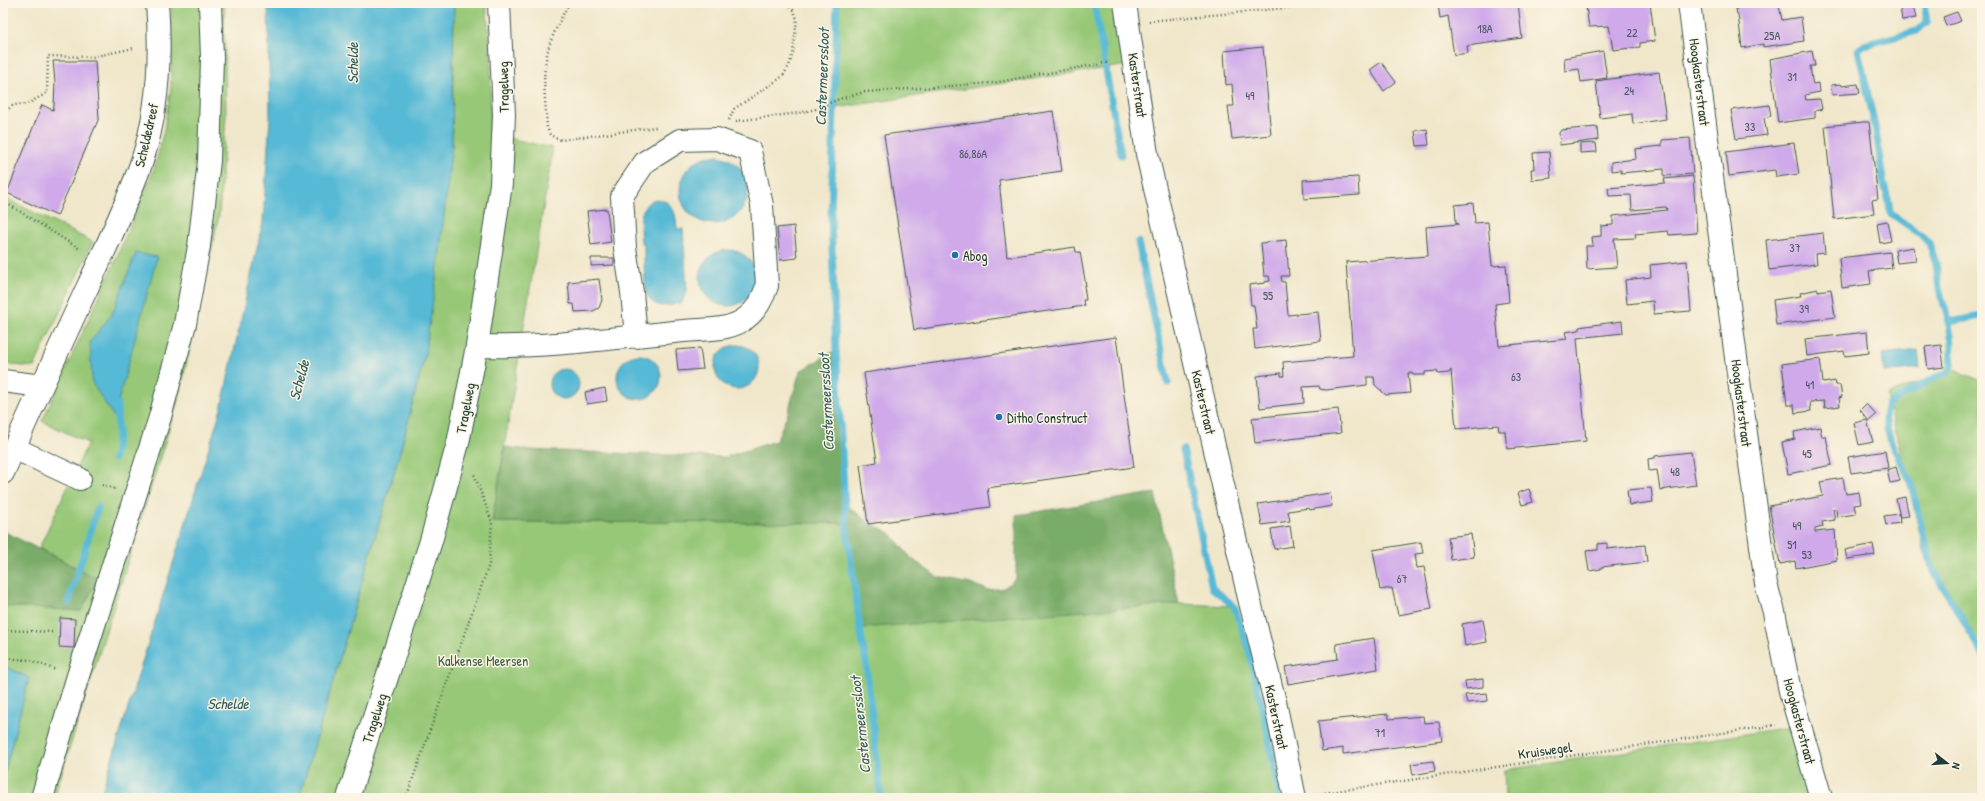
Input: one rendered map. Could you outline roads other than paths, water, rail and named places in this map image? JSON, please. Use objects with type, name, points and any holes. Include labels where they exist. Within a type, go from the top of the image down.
[{"type":"street","name":"Scheldedreef","points":[[3,473],[100,261],[142,161],[150,128],[156,85],[157,3]]},
{"type":"street","points":[[42,798],[77,679],[160,418],[185,324],[199,246],[209,161],[212,58],[210,3]]},
{"type":"street","name":"Tragelweg","points":[[348,798],[431,541],[458,443],[477,346],[501,184],[504,115],[500,3]]},
{"type":"street","name":"Hoogkasterstraat","points":[[1689,3],[1766,584],[1799,720],[1821,798]]},
{"type":"street","name":"Kasterstraat","points":[[1127,13],[1147,154],[1249,598],[1275,702],[1294,798]]},
{"type":"street","points":[[477,346],[520,348],[636,338],[685,331],[716,330],[740,322],[754,312],[762,299],[767,286],[762,205],[750,151],[717,139],[680,140],[645,162],[622,196],[625,248],[632,292],[636,338]]},
{"type":"street","points":[[3,381],[42,386]]},
{"type":"street","points":[[14,448],[80,479]]},
{"type":"water","name":"Schelde","points":[[268,3],[454,3],[452,144],[439,259],[425,354],[402,445],[299,798],[100,798],[221,409],[263,222],[270,117]]},
{"type":"water","points":[[707,156],[721,156],[733,161],[743,171],[748,183],[748,197],[743,209],[733,219],[721,224],[707,224],[695,219],[685,209],[680,197],[680,183],[685,171],[695,161]]},
{"type":"water","points":[[656,199],[667,202],[670,205],[675,213],[677,229],[683,229],[687,291],[682,302],[678,305],[676,303],[668,306],[655,304],[649,298],[646,290],[644,243],[641,243],[640,224],[643,211],[646,206]]},
{"type":"water","points":[[728,250],[739,252],[748,258],[754,267],[756,278],[754,289],[748,298],[739,304],[728,306],[717,304],[708,298],[702,289],[700,278],[702,267],[708,258],[717,252]]},
{"type":"water","points":[[136,253],[157,257],[114,417],[92,383],[90,342],[112,314]]},
{"type":"water","points":[[733,345],[741,345],[746,346],[753,351],[758,358],[758,376],[753,383],[746,388],[733,389],[725,386],[718,379],[715,371],[715,363],[718,355],[725,348]]},
{"type":"water","points":[[1918,350],[1920,368],[1884,372],[1882,354]]},
{"type":"water","points":[[635,355],[643,355],[648,356],[655,361],[660,368],[660,386],[655,393],[648,398],[635,399],[627,396],[620,389],[617,381],[617,373],[620,365],[627,358]]},
{"type":"water","points":[[564,369],[575,373],[579,384],[575,395],[564,399],[553,395],[549,384],[553,373]]},
{"type":"water","points":[[3,665],[29,678],[3,778]]},
{"type":"waterway","name":"Castermeerssloot","points":[[837,3],[831,219],[836,350],[846,523],[866,663],[881,798]]},
{"type":"waterway","points":[[1094,3],[1121,155]]},
{"type":"waterway","points":[[1924,3],[1927,22],[1917,31],[1864,45],[1858,49],[1876,131],[1883,181],[1889,202],[1890,213],[1920,234],[1929,243],[1936,263],[1939,289],[1948,318],[1952,342],[1951,367],[1947,373],[1939,375],[1888,404],[1885,417],[1893,447],[1910,480],[1932,568],[1982,652]]},
{"type":"waterway","points":[[1138,242],[1168,383]]},
{"type":"waterway","points":[[1949,322],[1982,316]]},
{"type":"waterway","points":[[114,459],[118,435],[117,404]]},
{"type":"waterway","points":[[1183,449],[1212,588],[1234,606],[1248,646],[1266,724],[1280,798]]},
{"type":"waterway","points":[[68,603],[98,507]]},
{"type":"place","name":"Abog","points":[[955,255]]},
{"type":"place","name":"Ditho Construct","points":[[999,417]]},
{"type":"park label","name":"Kalkense Meersen","points":[[483,660]]}]
